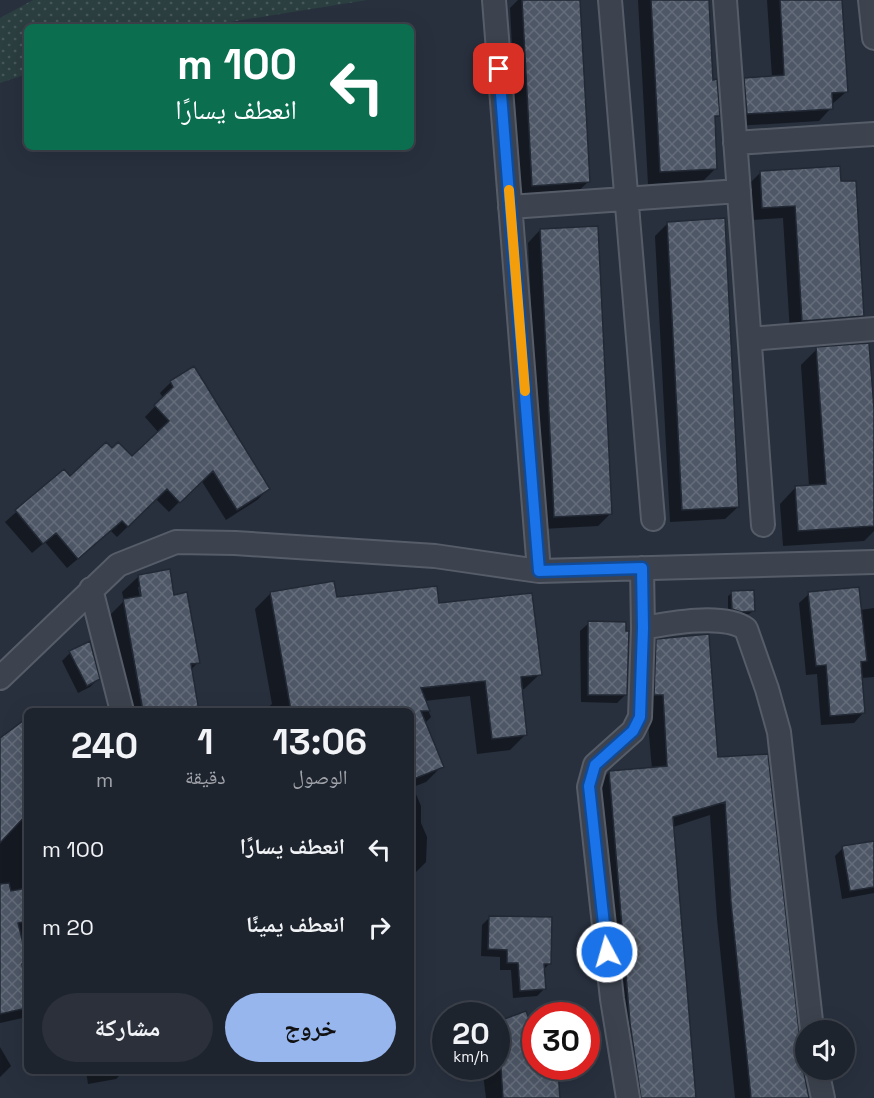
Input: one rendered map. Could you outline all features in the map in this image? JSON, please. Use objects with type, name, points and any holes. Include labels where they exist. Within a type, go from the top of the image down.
[{"type":"street","points":[[494,0],[539,571]]},
{"type":"street","points":[[610,0],[652,519]]},
{"type":"street","points":[[725,0],[763,525]]},
{"type":"street","points":[[870,0],[874,38]]},
{"type":"street","points":[[735,143],[874,134]]},
{"type":"street","points":[[510,207],[739,191]]},
{"type":"street","points":[[750,339],[874,329]]},
{"type":"street","points":[[0,678],[118,565],[176,542],[235,543],[435,556],[539,571],[874,562]]},
{"type":"street","points":[[628,1098],[612,999],[589,786],[595,765],[633,731],[640,717],[643,628],[642,568]]},
{"type":"street","points":[[91,589],[121,708]]},
{"type":"street","points":[[643,628],[674,623],[712,621],[740,625],[746,630],[768,689],[779,732],[811,1020]]},
{"type":"street","points":[[819,1080],[823,1098]]},
{"type":"shaded area","points":[[33,0],[367,0],[218,24],[24,24],[24,75],[0,83],[0,18]]},
{"type":"building","points":[[522,0],[580,0],[590,182],[532,186]]},
{"type":"building","points":[[651,0],[709,0],[713,80],[717,79],[720,116],[715,116],[717,169],[660,172]]},
{"type":"building","points":[[780,0],[842,0],[848,92],[832,93],[833,109],[747,114],[744,78],[784,75]]},
{"type":"building","points":[[840,166],[841,181],[856,181],[864,316],[802,321],[795,206],[762,208],[760,171]]},
{"type":"building","points":[[725,218],[739,507],[682,510],[667,222]]},
{"type":"building","points":[[598,226],[612,514],[554,517],[540,229]]},
{"type":"building","points":[[869,343],[874,409],[874,526],[798,531],[795,486],[826,484],[816,347]]},
{"type":"building","points":[[194,366],[270,489],[237,510],[213,471],[180,503],[167,489],[128,527],[122,521],[78,559],[56,533],[43,544],[15,510],[64,469],[70,476],[106,442],[112,448],[118,442],[132,456],[169,421],[154,405],[173,387],[170,381]]},
{"type":"building","points":[[170,569],[174,595],[187,592],[200,663],[191,664],[198,708],[142,708],[123,599],[141,596],[138,575]]},
{"type":"building","points":[[334,581],[337,597],[437,586],[439,603],[532,593],[542,675],[521,677],[527,735],[492,739],[485,681],[421,688],[430,711],[421,711],[444,767],[414,779],[414,708],[290,708],[270,592]]},
{"type":"building","points":[[859,587],[867,661],[861,662],[865,713],[830,716],[826,665],[816,666],[808,592]]},
{"type":"building","points":[[754,590],[755,611],[741,612],[732,609],[731,591]]},
{"type":"building","points":[[588,621],[626,622],[626,631],[629,631],[627,695],[588,695]]},
{"type":"building","points":[[709,634],[718,757],[768,754],[798,1020],[795,1020],[795,1080],[805,1080],[809,1098],[751,1098],[731,903],[725,802],[673,817],[696,1098],[641,1098],[630,1023],[609,771],[667,766],[663,695],[654,695],[656,639]]},
{"type":"building","points":[[90,641],[100,679],[87,686],[69,651]]},
{"type":"building","points":[[24,720],[24,817],[0,843],[0,738]]},
{"type":"building","points":[[874,841],[874,887],[850,891],[842,846]]},
{"type":"building","points":[[9,883],[11,891],[24,889],[24,922],[18,923],[24,947],[22,964],[24,1009],[0,1014],[0,884]]},
{"type":"building","points":[[489,916],[552,917],[551,964],[544,964],[546,989],[520,991],[518,963],[507,963],[507,950],[488,949]]},
{"type":"building","points":[[522,1012],[522,1080],[559,1080],[560,1098],[503,1098],[502,1080],[510,1080],[510,1017]]},
{"type":"slow traffic","points":[[509,190],[525,391]]},
{"type":"route","points":[[499,69],[539,571],[642,568],[643,628],[640,717],[633,731],[595,765],[589,786],[607,952]]}]
